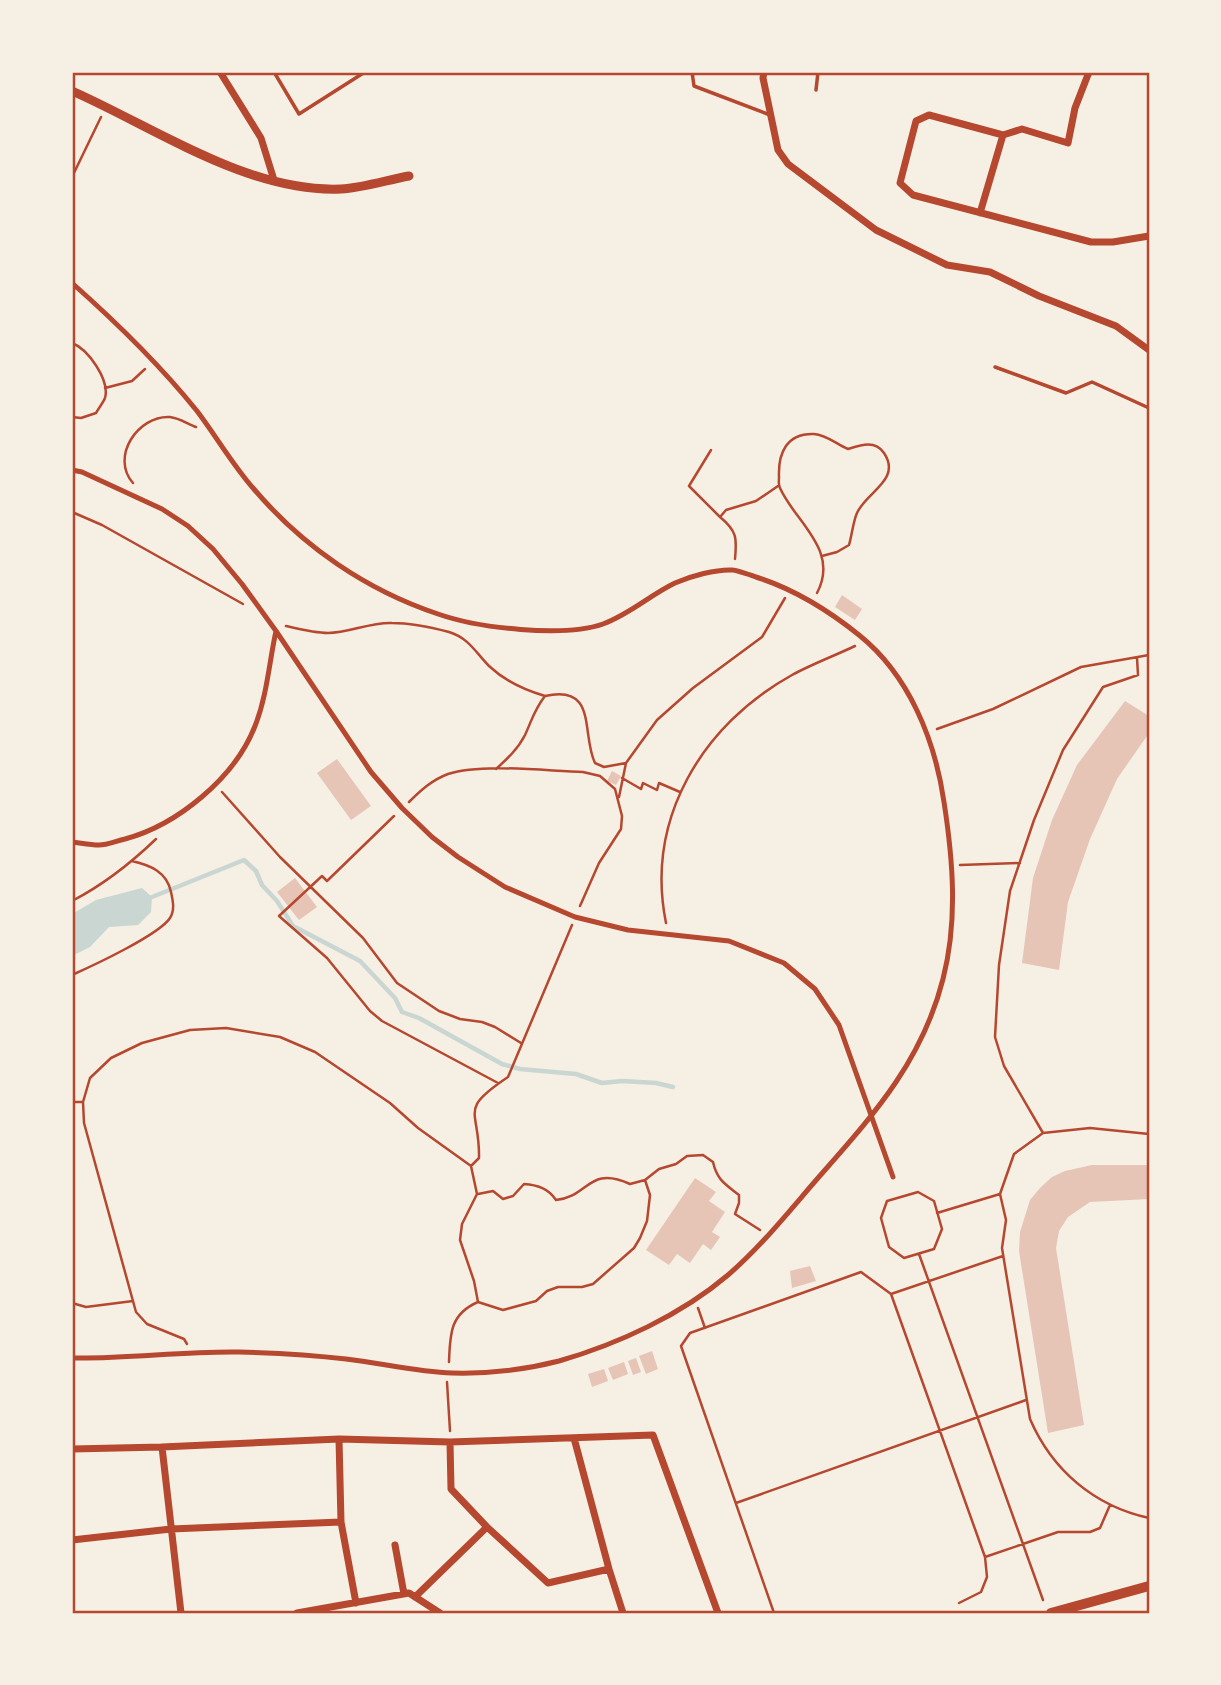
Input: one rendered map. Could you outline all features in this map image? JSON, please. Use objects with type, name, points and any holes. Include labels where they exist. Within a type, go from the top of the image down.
[{"type":"main road","points":[[1051,1613],[1149,1586]]},
{"type":"street","points":[[220,72],[261,138],[274,180]]},
{"type":"street","points":[[764,72],[778,150],[788,164],[876,230],[947,265],[990,272],[1039,296],[1116,326],[1149,350]]},
{"type":"street","points":[[1089,72],[1075,108],[1068,143],[1022,130],[1003,135],[929,115],[916,121],[900,183],[913,195],[1091,242],[1113,242],[1149,236]]},
{"type":"street","points":[[72,91],[247,173],[293,186],[342,189],[409,176]]},
{"type":"street","points":[[980,213],[1003,135]]},
{"type":"street","points":[[72,283],[98,306],[190,404],[251,486],[291,530],[373,586],[441,615],[510,628],[561,632],[598,626],[638,608],[673,584],[694,576],[734,570],[790,590],[812,602],[866,640],[896,676],[928,732],[942,787],[951,844],[951,938],[942,983],[922,1037],[892,1091],[873,1117],[768,1236],[725,1277],[666,1318],[605,1345],[559,1361],[511,1371],[448,1373],[344,1359],[240,1352],[110,1359],[72,1358]]},
{"type":"street","points":[[72,470],[82,472],[162,509],[188,526],[212,549],[276,631],[371,772],[402,808],[458,857],[505,887],[575,917],[628,930],[729,940],[784,962],[815,989],[839,1025],[893,1177]]},
{"type":"street","points":[[72,842],[101,845],[145,833],[174,819],[215,784],[240,755],[255,727],[265,692],[276,631]]},
{"type":"street","points":[[72,1449],[340,1440],[450,1442],[653,1435],[718,1613]]},
{"type":"street","points":[[574,1438],[623,1613]]},
{"type":"street","points":[[340,1440],[341,1522],[356,1603]]},
{"type":"street","points":[[450,1442],[451,1489],[487,1527],[548,1583],[609,1569]]},
{"type":"street","points":[[162,1447],[181,1613]]},
{"type":"street","points":[[72,1540],[171,1529],[341,1522]]},
{"type":"street","points":[[415,1597],[487,1527]]},
{"type":"street","points":[[395,1545],[404,1594]]},
{"type":"street","points":[[297,1613],[409,1593],[440,1613]]},
{"type":"lane","points":[[274,72],[299,114],[365,72]]},
{"type":"lane","points":[[692,72],[694,86],[770,116]]},
{"type":"lane","points":[[816,90],[818,72]]},
{"type":"lane","points":[[995,367],[1066,393],[1092,382],[1149,408]]},
{"type":"path","points":[[72,177],[107,106]]},
{"type":"path","points":[[72,343],[81,346],[90,357],[105,388],[105,398],[96,413],[81,418],[72,417]]},
{"type":"path","points":[[105,388],[132,381],[147,368],[150,360]]},
{"type":"path","points":[[135,484],[129,479],[127,444],[136,432],[151,420],[168,417],[177,419],[212,434]]},
{"type":"path","points":[[812,602],[821,586],[824,573],[822,556],[807,526],[778,486],[780,453],[789,443],[813,434],[827,437],[848,449],[867,444],[879,447],[886,456],[889,467],[887,477],[858,512],[849,545],[822,556]]},
{"type":"path","points":[[711,450],[688,486],[733,528],[736,543],[734,570]]},
{"type":"path","points":[[720,517],[726,510],[756,501],[778,486]]},
{"type":"path","points":[[72,512],[102,525],[243,604]]},
{"type":"path","points":[[618,798],[626,763],[657,720],[693,688],[762,637],[790,590]]},
{"type":"path","points":[[266,617],[296,628],[330,633],[390,622],[425,625],[444,631],[471,643],[488,665],[506,680],[527,691],[545,696],[556,693],[579,701],[588,723],[589,751],[594,763],[604,767],[626,763]]},
{"type":"path","points":[[668,933],[662,902],[663,858],[668,826],[680,792],[701,752],[760,697],[792,676],[866,640]]},
{"type":"path","points":[[928,732],[993,709],[1081,667],[1149,655]]},
{"type":"path","points":[[1043,1133],[1004,1066],[995,1037],[999,965],[1010,891],[1034,820],[1063,750],[1103,687],[1138,675],[1137,657]]},
{"type":"path","points":[[496,769],[525,736],[534,710],[545,696]]},
{"type":"path","points":[[600,776],[604,767]]},
{"type":"path","points":[[471,1166],[479,1158],[480,1146],[474,1116],[476,1104],[491,1088],[508,1077],[599,863],[621,829],[622,816],[615,789],[600,776],[583,772],[496,769],[469,770],[447,775],[424,787],[327,881],[322,876],[279,916],[327,958],[370,1011],[383,1021],[498,1083]]},
{"type":"path","points":[[622,778],[641,789],[643,783],[657,790],[659,783],[680,792]]},
{"type":"path","points":[[215,784],[279,857],[363,938],[397,983],[414,997],[460,1019],[495,1027],[522,1043]]},
{"type":"path","points":[[72,901],[92,891],[132,861],[174,819]]},
{"type":"path","points":[[72,975],[148,935],[169,920],[173,909],[170,882],[151,866],[132,861]]},
{"type":"path","points":[[951,865],[1020,863]]},
{"type":"path","points":[[191,1353],[184,1339],[147,1324],[136,1312],[84,1123],[83,1102],[90,1078],[111,1058],[142,1043],[190,1030],[226,1028],[281,1037],[315,1052],[390,1103],[418,1128],[471,1166],[477,1194],[462,1224],[460,1240],[478,1302]]},
{"type":"path","points":[[72,1102],[83,1102]]},
{"type":"path","points":[[1149,1134],[1090,1128],[1043,1133],[1014,1154],[1000,1194],[1006,1220],[1003,1256],[1030,1419],[1039,1440],[1065,1474],[1086,1490],[1110,1505],[1149,1518]]},
{"type":"path","points":[[477,1194],[493,1191],[503,1199],[513,1196],[524,1184],[536,1185],[556,1200],[568,1199],[587,1183],[603,1177],[630,1184],[645,1180],[659,1169],[676,1164],[687,1156],[703,1155],[713,1162],[720,1180],[739,1195],[736,1214],[768,1236]]},
{"type":"path","points":[[450,1442],[448,1373],[452,1325],[466,1307],[478,1302],[503,1310],[536,1301],[558,1287],[593,1284],[634,1248],[640,1238],[647,1221],[650,1195],[645,1180]]},
{"type":"path","points":[[918,1192],[934,1201],[942,1229],[934,1249],[919,1254],[904,1258],[889,1247],[881,1218],[887,1201],[918,1192]]},
{"type":"path","points":[[937,1213],[1000,1194]]},
{"type":"path","points":[[919,1254],[1043,1600]]},
{"type":"path","points":[[891,1294],[1003,1256]]},
{"type":"path","points":[[774,1613],[681,1346],[690,1333],[861,1272],[891,1294],[985,1557],[987,1577],[981,1592],[959,1602]]},
{"type":"path","points":[[695,1298],[705,1328]]},
{"type":"path","points":[[72,1303],[86,1307],[133,1301]]},
{"type":"path","points":[[736,1503],[1027,1400]]},
{"type":"path","points":[[985,1557],[1058,1532],[1090,1532],[1100,1528],[1110,1505]]},
{"type":"shaded area","points":[[142,888],[152,897],[151,912],[138,925],[109,927],[90,947],[72,956],[72,914],[96,900]]},
{"type":"building","points":[[842,595],[862,609],[855,620],[835,607]]},
{"type":"building","points":[[1125,701],[1149,716],[1149,733],[1117,779],[1090,839],[1068,902],[1059,970],[1022,963],[1033,878],[1052,820],[1077,765]]},
{"type":"building","points":[[337,759],[371,806],[351,820],[317,773]]},
{"type":"building","points":[[612,771],[621,776],[616,785],[607,781]]},
{"type":"building","points":[[295,878],[317,907],[299,920],[277,892]]},
{"type":"building","points":[[1092,1165],[1149,1165],[1149,1199],[1090,1202],[1068,1217],[1059,1231],[1056,1248],[1084,1425],[1048,1433],[1019,1251],[1020,1232],[1030,1200],[1040,1188],[1052,1177],[1065,1171]]},
{"type":"building","points":[[695,1178],[716,1192],[709,1201],[725,1212],[712,1232],[720,1237],[711,1250],[703,1244],[690,1263],[677,1254],[669,1265],[646,1250]]},
{"type":"building","points":[[810,1266],[816,1281],[792,1288],[790,1271]]},
{"type":"building","points":[[652,1351],[658,1369],[646,1374],[639,1356]]},
{"type":"building","points":[[636,1358],[641,1372],[633,1375],[628,1361]]},
{"type":"building","points":[[624,1362],[628,1374],[613,1380],[608,1368]]},
{"type":"building","points":[[604,1369],[608,1381],[592,1387],[588,1374]]},
{"type":"waterway","points":[[152,897],[244,860],[256,871],[262,885],[277,901],[293,926],[360,961],[395,998],[402,1012],[419,1018],[502,1064],[520,1069],[576,1074],[602,1083],[622,1081],[673,1087]]}]
